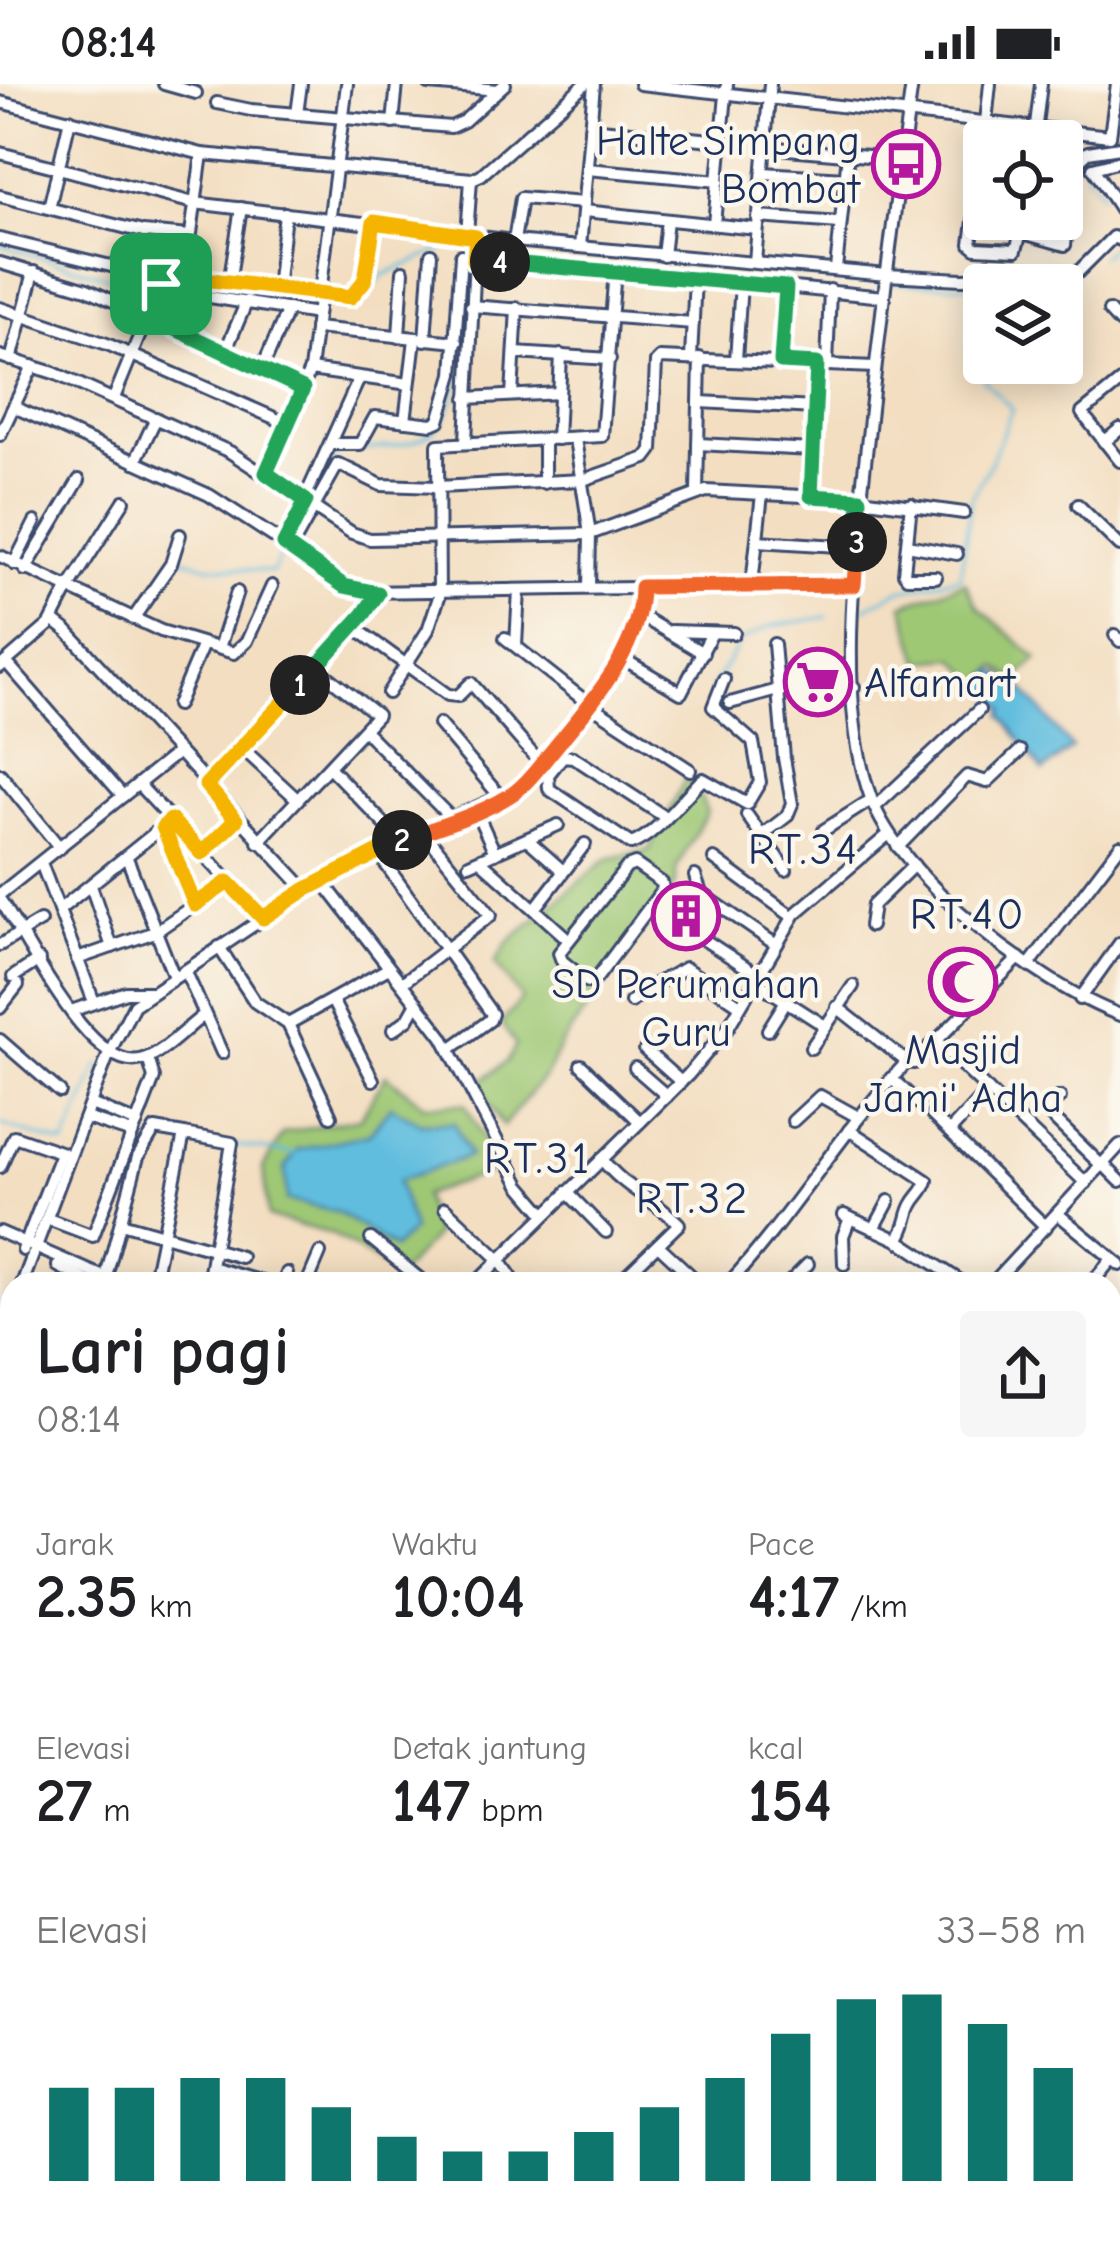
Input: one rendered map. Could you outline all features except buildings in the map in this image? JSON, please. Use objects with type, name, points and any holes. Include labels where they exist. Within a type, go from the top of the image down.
[{"type":"street","points":[[164,84],[196,93]]},
{"type":"street","points":[[297,114],[302,84]]},
{"type":"street","points":[[266,473],[310,370],[347,84]]},
{"type":"street","points":[[393,123],[397,84]]},
{"type":"street","points":[[429,84],[502,87]]},
{"type":"street","points":[[580,247],[590,84]]},
{"type":"street","points":[[0,102],[202,154],[471,178],[481,175],[590,84]]},
{"type":"street","points":[[640,84],[769,91],[978,120]]},
{"type":"street","points":[[912,84],[856,547],[853,612],[858,747],[873,804],[889,834],[950,902],[1024,962],[1080,999],[1120,1016]]},
{"type":"street","points":[[986,120],[991,84]]},
{"type":"street","points":[[1037,120],[1042,84]]},
{"type":"street","points":[[1113,144],[1114,84]]},
{"type":"street","points":[[218,103],[457,126],[502,87]]},
{"type":"street","points":[[714,224],[727,88]]},
{"type":"street","points":[[754,262],[769,91]]},
{"type":"street","points":[[49,208],[70,119]]},
{"type":"street","points":[[590,128],[722,141]]},
{"type":"street","points":[[1083,140],[1113,144]]},
{"type":"street","points":[[1083,157],[1113,144]]},
{"type":"street","points":[[765,147],[902,159]]},
{"type":"street","points":[[0,153],[194,203],[374,222],[469,250],[615,270],[885,295]]},
{"type":"street","points":[[185,277],[202,154]]},
{"type":"street","points":[[836,269],[848,154]]},
{"type":"street","points":[[1120,160],[1093,168],[1120,209]]},
{"type":"street","points":[[587,170],[719,182]]},
{"type":"street","points":[[763,173],[845,178]]},
{"type":"street","points":[[330,444],[360,444],[375,418],[437,422],[460,374],[471,305],[471,178]]},
{"type":"street","points":[[0,196],[143,232],[190,236]]},
{"type":"street","points":[[514,241],[520,199],[714,224],[840,223]]},
{"type":"street","points":[[230,283],[241,208]]},
{"type":"street","points":[[277,290],[285,213]]},
{"type":"street","points":[[663,256],[668,220]]},
{"type":"street","points":[[0,239],[204,296],[318,309],[359,291],[367,273],[374,222]]},
{"type":"street","points":[[469,250],[514,241],[962,279],[1068,275],[1118,238]]},
{"type":"street","points":[[972,240],[976,248],[1016,250],[1020,240]]},
{"type":"street","points":[[466,442],[467,398],[457,342],[469,250]]},
{"type":"street","points":[[405,421],[431,254]]},
{"type":"street","points":[[0,263],[87,289],[303,389]]},
{"type":"street","points":[[388,693],[428,630],[440,592],[438,445],[603,434],[615,270]]},
{"type":"street","points":[[399,337],[403,271]]},
{"type":"street","points":[[34,272],[6,358],[113,398],[266,473],[363,538],[590,534],[697,492],[860,499],[964,513]]},
{"type":"street","points":[[161,282],[185,277],[277,290],[399,337],[457,342]]},
{"type":"street","points":[[695,278],[693,323],[700,403],[697,492]]},
{"type":"street","points":[[113,398],[161,282]]},
{"type":"street","points":[[736,360],[741,283]]},
{"type":"street","points":[[781,362],[786,287]]},
{"type":"street","points":[[811,496],[815,408],[830,290]]},
{"type":"street","points":[[187,335],[204,296]]},
{"type":"street","points":[[225,352],[248,301]]},
{"type":"street","points":[[471,305],[693,323]]},
{"type":"street","points":[[0,308],[132,354],[288,424]]},
{"type":"street","points":[[512,395],[517,308]]},
{"type":"street","points":[[262,369],[288,309]]},
{"type":"street","points":[[1109,311],[1120,322]]},
{"type":"street","points":[[515,352],[610,359]]},
{"type":"street","points":[[544,483],[560,393],[561,355]]},
{"type":"street","points":[[288,546],[338,464],[381,484],[437,487],[583,480],[649,456],[656,361],[696,358],[875,367]]},
{"type":"street","points":[[1,429],[33,366]]},
{"type":"street","points":[[310,370],[409,384]]},
{"type":"street","points":[[310,504],[358,379]]},
{"type":"street","points":[[1120,382],[1082,413],[1120,461]]},
{"type":"street","points":[[467,398],[560,393]]},
{"type":"street","points":[[700,403],[815,408]]},
{"type":"street","points":[[14,407],[209,495],[351,590],[854,585]]},
{"type":"street","points":[[135,462],[156,418]]},
{"type":"street","points":[[1104,442],[1120,429]]},
{"type":"street","points":[[575,439],[590,534],[589,588]]},
{"type":"street","points":[[698,444],[813,450]]},
{"type":"street","points":[[20,567],[79,480]]},
{"type":"street","points":[[752,584],[762,494]]},
{"type":"street","points":[[123,796],[3,664],[53,620],[124,501]]},
{"type":"street","points":[[911,504],[906,576],[936,577]]},
{"type":"street","points":[[1078,505],[1120,546]]},
{"type":"street","points":[[20,567],[34,522]]},
{"type":"street","points":[[133,619],[176,553],[180,535]]},
{"type":"street","points":[[757,542],[856,547]]},
{"type":"street","points":[[907,545],[957,554]]},
{"type":"street","points":[[0,556],[133,619],[234,652],[243,646],[272,586]]},
{"type":"street","points":[[24,1272],[67,1154],[130,1008],[305,890],[520,788],[590,704],[620,657],[639,615],[641,587]]},
{"type":"street","points":[[519,590],[510,642],[590,704],[690,770]]},
{"type":"street","points":[[219,648],[237,592]]},
{"type":"street","points":[[206,785],[354,627],[378,593]]},
{"type":"street","points":[[639,615],[703,653]]},
{"type":"street","points":[[53,620],[305,890]]},
{"type":"street","points":[[354,627],[452,697],[471,683],[542,764]]},
{"type":"street","points":[[664,631],[734,633]]},
{"type":"street","points":[[620,657],[679,693],[712,633]]},
{"type":"street","points":[[177,706],[203,644]]},
{"type":"street","points":[[761,836],[787,816],[792,805],[775,644]]},
{"type":"street","points":[[258,842],[377,715],[316,668]]},
{"type":"street","points":[[665,817],[573,757],[563,756],[548,775],[549,789],[629,843],[640,841],[665,817],[703,779],[743,805],[749,802],[759,787],[753,742],[713,707],[724,679],[735,725]]},
{"type":"street","points":[[730,703],[778,690],[854,687]]},
{"type":"street","points":[[824,830],[873,804],[979,710]]},
{"type":"street","points":[[439,724],[502,799]]},
{"type":"street","points":[[365,731],[453,820]]},
{"type":"street","points":[[242,748],[297,800]]},
{"type":"street","points":[[898,847],[968,776],[990,781],[1020,751]]},
{"type":"street","points":[[177,753],[0,897],[86,1035],[109,1053],[133,1061],[148,1058],[204,1015]]},
{"type":"street","points":[[329,767],[401,841]]},
{"type":"street","points":[[0,774],[60,848]]},
{"type":"street","points":[[138,784],[167,824],[202,853],[263,918]]},
{"type":"street","points":[[476,811],[495,853]]},
{"type":"street","points":[[747,815],[785,870]]},
{"type":"street","points":[[202,853],[236,820]]},
{"type":"street","points":[[59,910],[167,824]]},
{"type":"street","points":[[167,824],[195,905]]},
{"type":"street","points":[[558,825],[475,862],[569,940]]},
{"type":"street","points":[[402,983],[489,920],[491,912],[424,832]]},
{"type":"street","points":[[487,1272],[681,1082],[761,981],[775,944],[793,917],[889,834]]},
{"type":"street","points":[[527,839],[563,871]]},
{"type":"street","points":[[535,909],[585,844]]},
{"type":"street","points":[[837,1007],[914,1063],[1024,962],[1119,851]]},
{"type":"street","points":[[377,853],[492,1015],[450,1049]]},
{"type":"street","points":[[127,858],[155,932],[222,1053]]},
{"type":"street","points":[[714,859],[793,917]]},
{"type":"street","points":[[41,863],[94,1002]]},
{"type":"street","points":[[630,864],[663,884],[592,982],[560,960],[560,951],[569,940],[630,864]]},
{"type":"street","points":[[870,926],[873,905],[914,865]]},
{"type":"street","points":[[695,876],[701,893],[775,944]]},
{"type":"street","points":[[77,959],[155,932],[228,882]]},
{"type":"street","points":[[323,882],[450,1049],[520,1185],[544,1213]]},
{"type":"street","points":[[91,886],[112,947]]},
{"type":"street","points":[[662,912],[825,1026]]},
{"type":"street","points":[[0,945],[40,922]]},
{"type":"street","points":[[1080,999],[1120,943]]},
{"type":"street","points":[[219,947],[255,1002],[287,1024],[331,1116]]},
{"type":"street","points":[[0,1008],[16,981],[39,959]]},
{"type":"street","points":[[287,1024],[389,968]]},
{"type":"street","points":[[631,1003],[653,982],[685,968],[740,1005]]},
{"type":"street","points":[[812,1048],[853,986]]},
{"type":"street","points":[[71,1011],[136,990],[152,992]]},
{"type":"street","points":[[332,1000],[373,1080]]},
{"type":"street","points":[[768,1030],[786,1001]]},
{"type":"street","points":[[393,1030],[417,1004]]},
{"type":"street","points":[[179,1033],[212,1033]]},
{"type":"street","points":[[0,1040],[60,1092]]},
{"type":"street","points":[[936,1041],[1086,1183]]},
{"type":"street","points":[[645,1049],[681,1082]]},
{"type":"street","points":[[47,1219],[93,1236],[154,1078],[148,1058]]},
{"type":"street","points":[[739,1272],[766,1244],[858,1117],[907,1062]]},
{"type":"street","points":[[581,1065],[640,1122]]},
{"type":"street","points":[[635,1069],[667,1096]]},
{"type":"street","points":[[891,1078],[918,1103]]},
{"type":"street","points":[[950,1131],[988,1090]]},
{"type":"street","points":[[793,1120],[820,1096],[858,1117]]},
{"type":"street","points":[[1060,1097],[1050,1106],[1050,1114],[1120,1181]]},
{"type":"street","points":[[89,1111],[135,1128]]},
{"type":"street","points":[[932,1115],[1046,1227]]},
{"type":"street","points":[[107,1272],[135,1164],[157,1129],[231,1146],[210,1272]]},
{"type":"street","points":[[849,1130],[927,1181],[910,1207],[910,1222],[898,1240]]},
{"type":"street","points":[[0,1167],[14,1136],[67,1154]]},
{"type":"street","points":[[155,1272],[183,1137]]},
{"type":"street","points":[[1003,1272],[1120,1145]]},
{"type":"street","points":[[29,1250],[47,1219],[67,1154]]},
{"type":"street","points":[[602,1159],[614,1175],[680,1224],[630,1272]]},
{"type":"street","points":[[567,1192],[606,1232]]},
{"type":"street","points":[[874,1229],[889,1201]]},
{"type":"street","points":[[445,1208],[508,1272]]},
{"type":"street","points":[[1058,1214],[1116,1262]]},
{"type":"street","points":[[844,1264],[847,1217],[898,1240],[947,1272]]},
{"type":"street","points":[[121,1222],[241,1257]]},
{"type":"street","points":[[0,1236],[70,1272]]},
{"type":"street","points":[[371,1239],[403,1272]]},
{"type":"street","points":[[658,1245],[687,1272]]},
{"type":"street","points":[[29,1250],[83,1272]]},
{"type":"street","points":[[312,1272],[320,1253]]},
{"type":"street","points":[[800,1272],[808,1264]]},
{"type":"street","points":[[211,1267],[228,1272]]},
{"type":"green space","points":[[965,582],[978,607],[1038,659],[1015,680],[997,667],[980,683],[955,658],[920,661],[903,605]]},
{"type":"green space","points":[[689,772],[707,812],[676,869],[676,883],[560,1046],[548,1072],[503,1126],[476,1084],[508,1061],[516,1045],[501,1024],[522,999],[495,963],[507,943],[607,859],[649,850]]},
{"type":"green space","points":[[386,1075],[424,1105],[465,1104],[500,1169],[423,1195],[436,1234],[402,1272],[394,1272],[332,1234],[268,1217],[263,1168],[283,1133],[360,1118]]},
{"type":"water","points":[[995,671],[1020,685],[1072,748],[1043,771],[1002,715],[1005,710],[982,686]]},
{"type":"water","points":[[391,1106],[420,1123],[454,1123],[470,1156],[398,1181],[413,1230],[394,1248],[339,1213],[287,1200],[285,1168],[297,1150],[369,1134]]},
{"type":"waterway","points":[[1095,162],[1088,164],[1086,173],[1104,194]]},
{"type":"waterway","points":[[323,300],[355,304],[383,275],[461,242],[880,282]]},
{"type":"waterway","points":[[1101,256],[1116,242]]},
{"type":"waterway","points":[[0,245],[112,278],[158,279],[314,299]]},
{"type":"waterway","points":[[890,283],[963,285]]},
{"type":"waterway","points":[[312,500],[338,452],[412,442],[441,422],[451,405],[460,351]]},
{"type":"waterway","points":[[865,608],[897,591],[960,577],[971,498],[1012,409],[988,384]]},
{"type":"waterway","points":[[176,556],[202,565],[272,572],[284,550]]},
{"type":"waterway","points":[[711,690],[740,641],[771,626],[827,617]]},
{"type":"waterway","points":[[0,1124],[65,1145],[99,1065]]},
{"type":"waterway","points":[[233,1145],[295,1154]]},
{"type":"place","name":"Halte Simpang Bombat","points":[[906,164]]},
{"type":"place","name":"Alfamart","points":[[818,682]]},
{"type":"place","name":"SD Perumahan Guru","points":[[686,916]]},
{"type":"place","name":"Masjid Jami' Adha","points":[[963,982]]},
{"type":"district","name":"RT.34","points":[[804,848]]},
{"type":"district","name":"RT.40","points":[[968,913]]},
{"type":"district","name":"RT.31","points":[[538,1157]]},
{"type":"district","name":"RT.32","points":[[693,1197]]},
{"type":"route","points":[[374,222],[476,237],[474,260],[786,287],[781,362],[817,364],[811,496],[860,499],[854,585],[641,587],[638,620],[620,657],[590,704],[516,792],[391,845],[263,918],[228,882],[195,905],[163,827],[171,820],[202,853],[236,820],[206,785],[354,627],[378,593],[344,586],[284,544],[306,501],[266,473],[303,389],[148,316],[161,284],[163,274],[351,297],[365,280],[374,222]]}]
